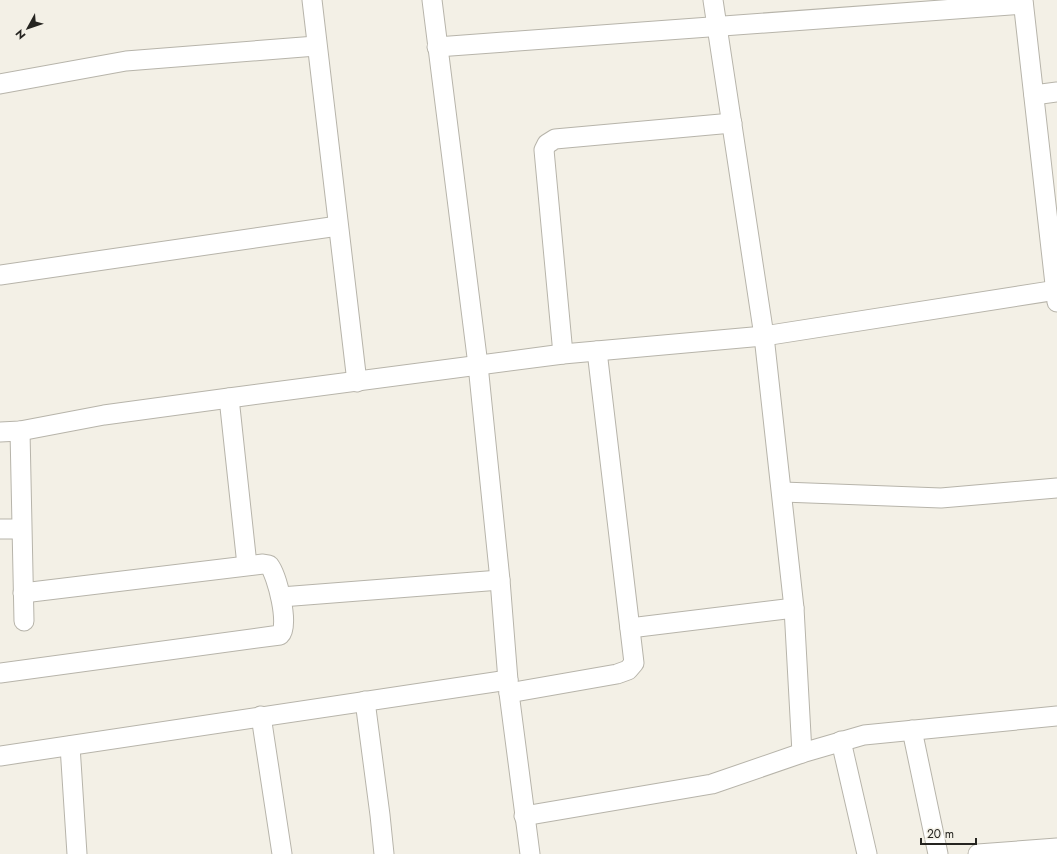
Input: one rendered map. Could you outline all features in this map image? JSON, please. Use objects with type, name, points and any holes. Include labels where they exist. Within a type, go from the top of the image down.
[{"type":"street","points":[[312,0],[316,46],[357,382]]},
{"type":"street","points":[[432,0],[478,365],[500,580],[508,686],[530,854]]},
{"type":"street","points":[[713,0],[764,336],[794,608],[802,753]]},
{"type":"street","points":[[0,432],[20,431],[104,415],[478,365],[563,354],[764,336],[1056,294],[1023,2],[437,47]]},
{"type":"street","points":[[0,84],[126,61],[316,46]]},
{"type":"street","points":[[1034,95],[1057,92]]},
{"type":"street","points":[[563,354],[544,150],[547,144],[556,139],[732,124]]},
{"type":"street","points":[[0,275],[338,226]]},
{"type":"street","points":[[0,756],[365,701],[617,674],[628,670],[634,663],[597,351]]},
{"type":"street","points":[[229,398],[247,565]]},
{"type":"street","points":[[20,431],[24,621]]},
{"type":"street","points":[[782,492],[941,498],[1057,488]]},
{"type":"street","points":[[0,529],[21,529]]},
{"type":"street","points":[[0,673],[280,635],[284,628],[281,597],[273,569],[269,565],[247,565],[23,593]]},
{"type":"street","points":[[281,597],[500,580]]},
{"type":"street","points":[[630,628],[794,608]]},
{"type":"street","points":[[365,701],[384,854]]},
{"type":"street","points":[[262,716],[282,854]]},
{"type":"street","points":[[524,816],[712,784],[802,753],[864,735],[1057,716]]},
{"type":"street","points":[[912,730],[938,854]]},
{"type":"street","points":[[841,741],[867,854]]},
{"type":"street","points":[[70,746],[77,854]]},
{"type":"street","points":[[978,854],[1057,848]]}]
